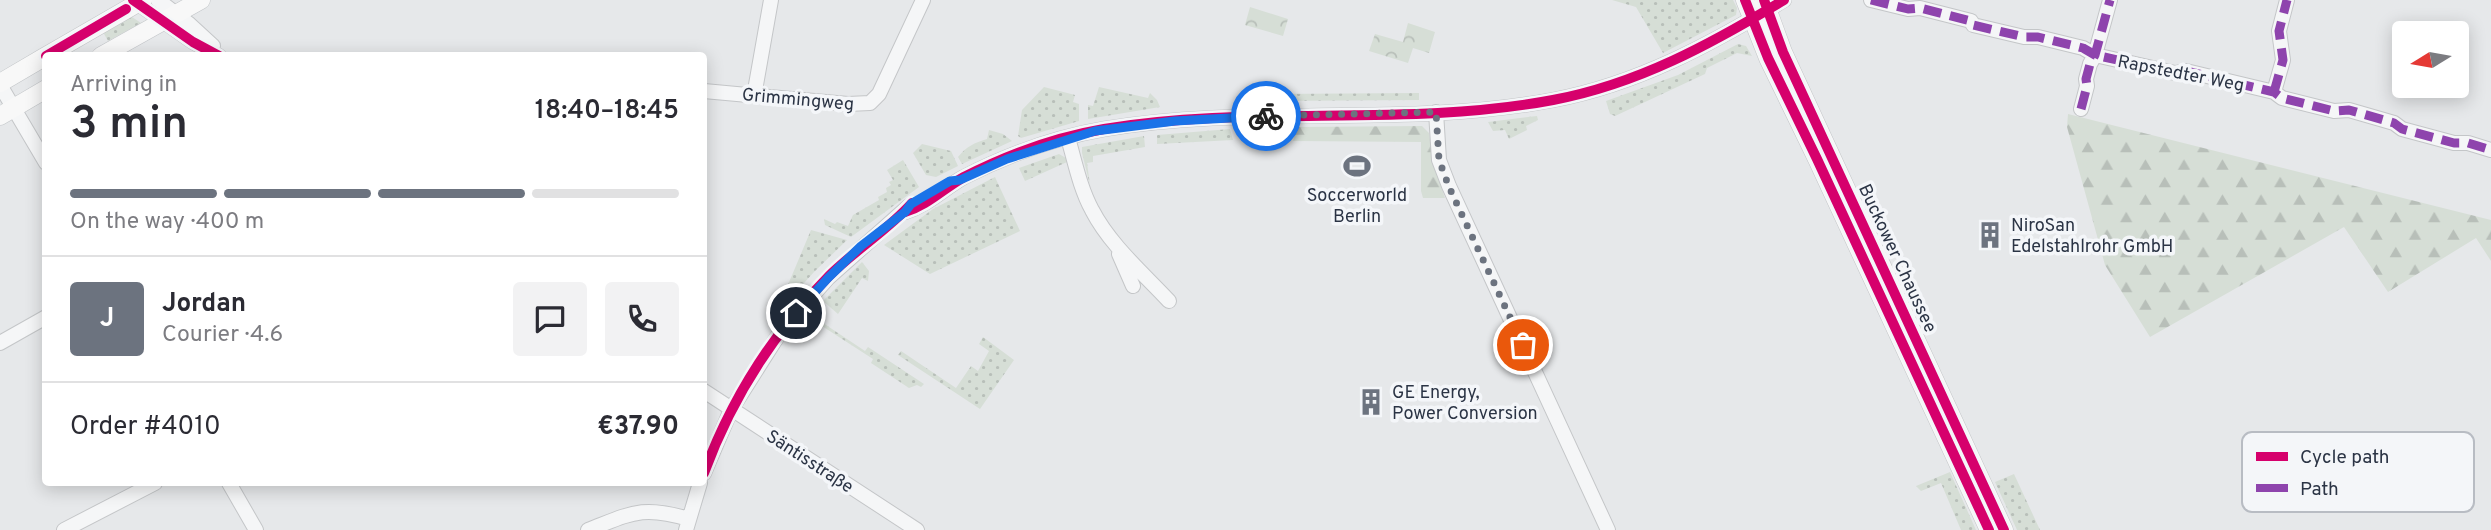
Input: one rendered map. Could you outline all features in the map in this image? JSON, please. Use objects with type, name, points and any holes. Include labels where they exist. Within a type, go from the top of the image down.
[{"type":"main road","points":[[108,52],[201,0]]},
{"type":"main road","name":"Buckower Chaussee","points":[[1745,0],[1751,20],[1989,530]]},
{"type":"main road","points":[[53,52],[138,1]]},
{"type":"main road","name":"Buckower Chaussee","points":[[1766,5],[1793,74],[2004,530]]},
{"type":"main road","points":[[0,84],[42,58]]},
{"type":"main road","points":[[7,112],[42,91]]},
{"type":"street","points":[[158,0],[169,18]]},
{"type":"street","points":[[754,96],[771,0]]},
{"type":"street","name":"Grimmingweg","points":[[707,90],[842,104],[870,103],[878,94],[923,0]]},
{"type":"street","points":[[707,466],[731,410],[765,354],[811,296],[861,246],[905,212],[911,204],[950,181],[960,180],[1007,159],[1068,138],[1126,126],[1208,118],[1436,112],[1528,104],[1618,83],[1664,66],[1751,20],[1766,5],[1784,0]]},
{"type":"street","name":"Rapstedter Weg","points":[[1871,0],[1908,9],[1920,8],[1971,21],[1973,25],[2083,48],[2095,55],[2175,73],[2186,71],[2274,92],[2282,98],[2334,111],[2349,110],[2394,123],[2402,129],[2491,150]]},
{"type":"street","points":[[2081,109],[2090,64],[2095,55],[2109,0]]},
{"type":"street","points":[[2274,92],[2283,60],[2279,31],[2287,0]]},
{"type":"street","points":[[138,1],[169,18],[216,52]]},
{"type":"street","points":[[0,84],[7,112],[42,158]]},
{"type":"street","points":[[1436,112],[1439,160],[1449,187],[1608,530]]},
{"type":"street","points":[[1068,138],[1091,209],[1114,243],[1169,302]]},
{"type":"street","points":[[1114,243],[1133,286]]},
{"type":"street","points":[[0,343],[42,319]]},
{"type":"street","name":"Säntisstraße","points":[[707,393],[917,530]]},
{"type":"street","points":[[64,530],[149,486]]},
{"type":"street","points":[[231,486],[256,530]]},
{"type":"street","points":[[588,530],[643,511],[654,510],[687,525],[699,486]]},
{"type":"green space","points":[[1612,0],[1733,0],[1737,8],[1736,15],[1663,53],[1636,7]]},
{"type":"green space","points":[[1250,7],[1288,19],[1283,36],[1245,25]]},
{"type":"green space","points":[[129,15],[141,23],[108,41],[103,32]]},
{"type":"green space","points":[[1408,23],[1435,32],[1429,53],[1413,48],[1408,63],[1369,51],[1375,34],[1403,42]]},
{"type":"green space","points":[[1738,44],[1746,46],[1752,56],[1737,53],[1707,68],[1705,74],[1615,116],[1610,114],[1606,101],[1678,75]]},
{"type":"green space","points":[[1044,87],[1075,95],[1073,102],[1079,104],[1079,121],[1021,138],[1018,136],[1022,110]]},
{"type":"green space","points":[[1099,87],[1148,98],[1150,93],[1160,107],[1088,119],[1088,105],[1093,106]]},
{"type":"green space","points":[[1262,89],[1262,94],[1419,93],[1419,100],[1255,101],[1257,92]]},
{"type":"green space","points":[[2068,114],[2491,220],[2491,261],[2476,238],[2388,292],[2344,227],[2150,337],[2105,265],[2067,127]]},
{"type":"green space","points":[[1537,116],[1538,120],[1526,126],[1527,130],[1509,139],[1505,130],[1493,131],[1488,122]]},
{"type":"green space","points":[[1422,126],[1429,133],[1434,166],[1445,198],[1423,198],[1421,142],[1293,141],[1297,127]]},
{"type":"green space","points":[[1230,129],[1233,140],[1157,144],[1157,135]]},
{"type":"green space","points":[[989,130],[1003,134],[1012,141],[962,164],[958,157],[971,145],[987,139]]},
{"type":"green space","points":[[1144,136],[1145,147],[1093,156],[1093,162],[1087,163],[1090,185],[1082,147]]},
{"type":"green space","points":[[922,144],[951,151],[958,166],[936,177],[926,175],[913,153]]},
{"type":"green space","points":[[1059,154],[1066,158],[1067,162],[1025,181],[1019,168]]},
{"type":"green space","points":[[903,160],[919,187],[851,237],[825,225],[824,219],[848,226],[853,215],[879,200],[878,197],[887,192],[886,188],[891,185],[889,182],[893,180],[887,170]]},
{"type":"green space","points":[[995,177],[1020,231],[930,274],[884,245],[933,209]]},
{"type":"green space","points":[[811,230],[847,240],[786,303],[782,299]]},
{"type":"green space","points":[[862,262],[869,271],[868,281],[862,278],[838,314],[823,301]]},
{"type":"green space","points":[[814,310],[825,318],[823,323],[865,351],[868,347],[924,384],[921,387],[917,385],[909,388],[871,363],[873,359],[808,317]]},
{"type":"green space","points":[[983,337],[1014,360],[980,409],[898,355],[901,351],[956,388],[971,366],[978,371],[989,351],[979,344]]},
{"type":"green space","points":[[1950,472],[1976,530],[1961,530],[1941,483],[1921,491],[1916,486]]},
{"type":"green space","points":[[2014,474],[2040,530],[2017,530],[1995,482]]},
{"type":"marked path","points":[[1871,0],[1908,9],[1920,8],[1971,21],[1973,25],[2083,48],[2095,55],[2175,73],[2186,71],[2274,92],[2282,98],[2334,111],[2349,110],[2394,123],[2402,129],[2491,150]]},
{"type":"marked path","points":[[2081,109],[2087,86],[2086,79],[2110,0]]},
{"type":"marked path","points":[[2274,92],[2283,60],[2279,31],[2287,0]]},
{"type":"cycle path","points":[[133,0],[212,52]]},
{"type":"cycle path","points":[[1745,0],[1768,58],[1989,530]]},
{"type":"cycle path","points":[[1764,0],[1783,52],[2004,530]]},
{"type":"cycle path","points":[[905,212],[997,161],[1086,132],[1216,118],[1441,113],[1497,108],[1584,93],[1644,73],[1701,47],[1784,0]]},
{"type":"cycle path","points":[[53,52],[126,9]]},
{"type":"cycle path","points":[[707,466],[741,393],[790,320],[829,276],[912,203]]},
{"type":"way so far","points":[[1266,116],[1436,112],[1439,160],[1449,187],[1523,345]]},
{"type":"place","name":"Soccerworld Berlin","points":[[1357,166]]},
{"type":"place","name":"NiroSan Edelstahlrohr GmbH","points":[[1990,235]]},
{"type":"place","name":"GE Energy, Power Conversion","points":[[1371,402]]},
{"type":"route","points":[[796,313],[861,246],[905,212],[911,204],[950,181],[960,180],[1007,159],[1095,131],[1175,121],[1266,116]]}]
